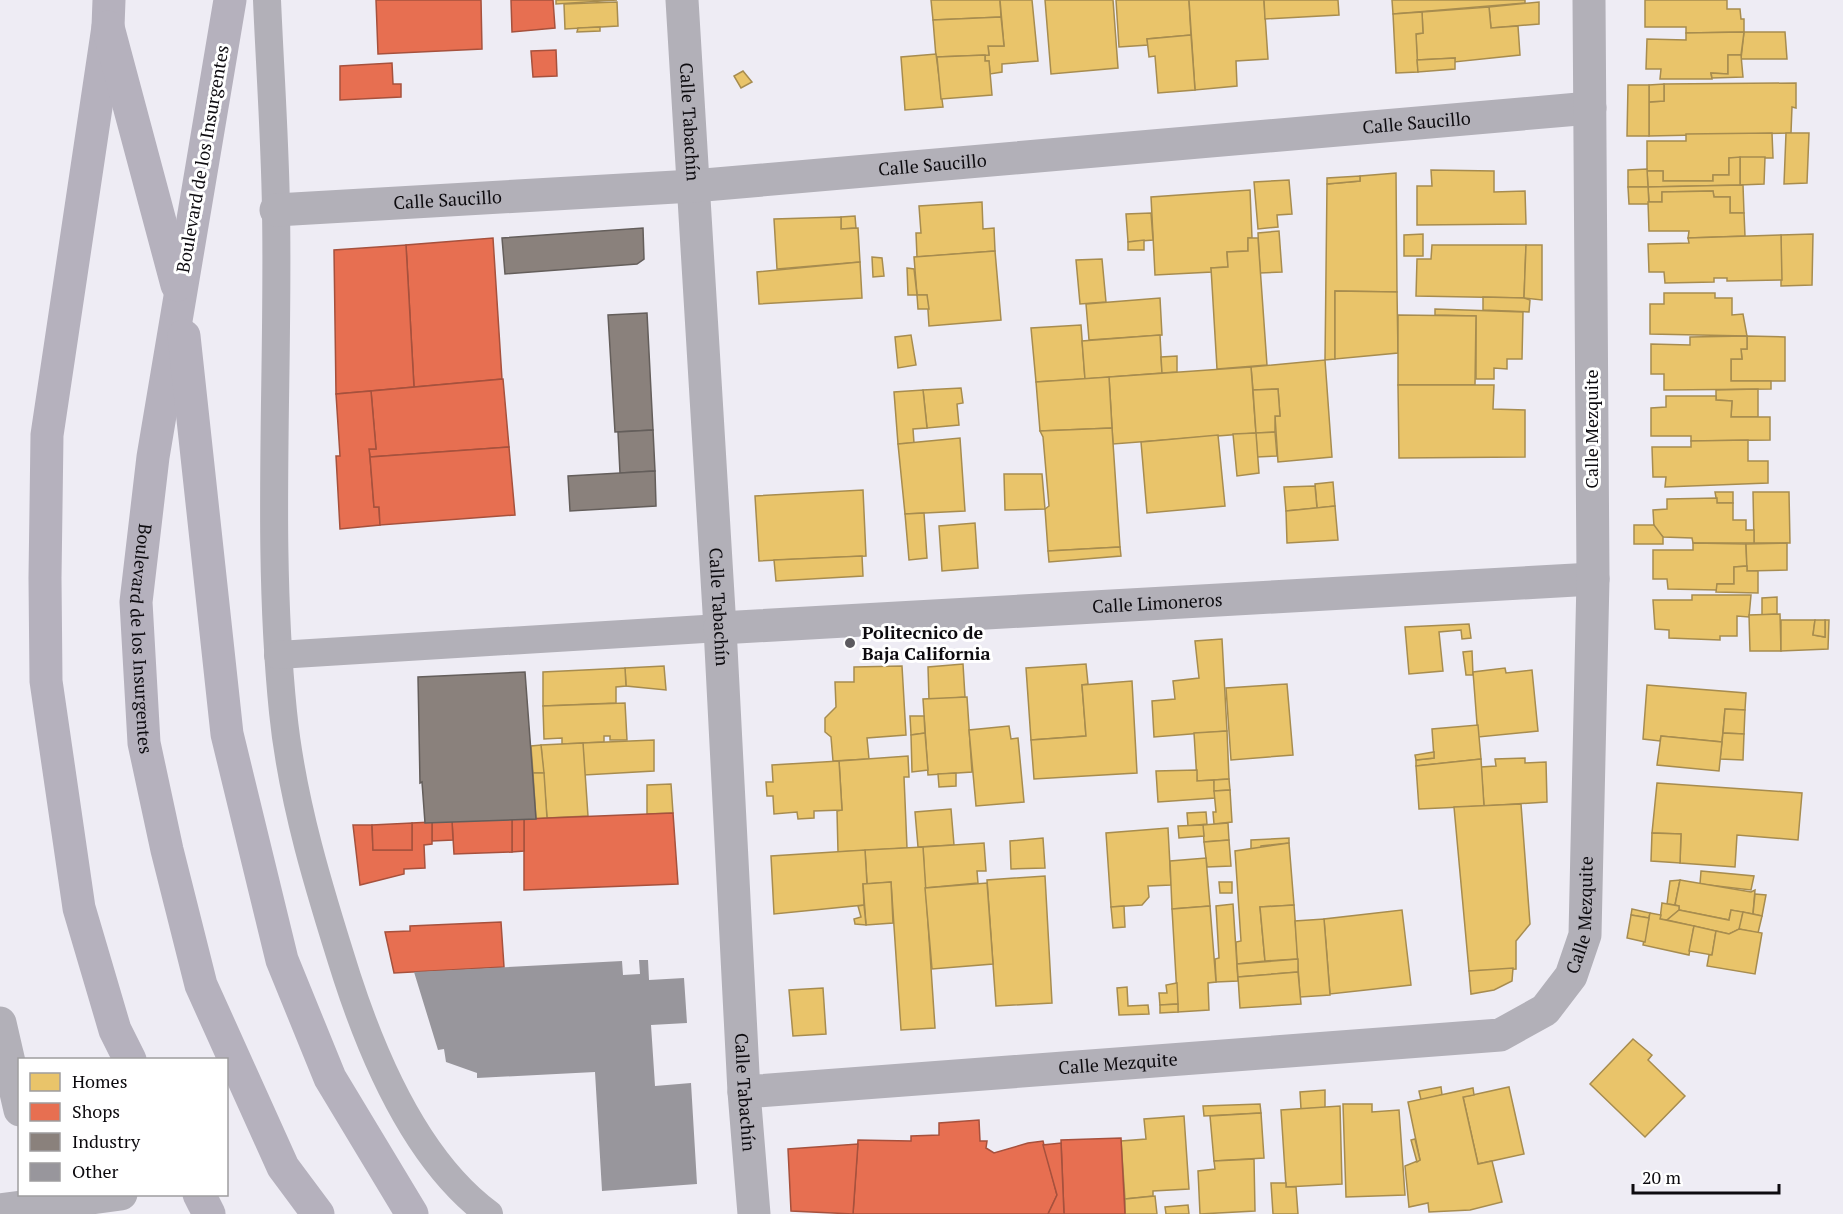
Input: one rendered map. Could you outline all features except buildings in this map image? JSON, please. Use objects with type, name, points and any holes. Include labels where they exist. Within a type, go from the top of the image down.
[{"type":"main road","name":"Boulevard de los Insurgentes","points":[[230,0],[153,457],[136,602],[144,743],[167,850],[201,985],[283,1167],[318,1214]]},
{"type":"main road","points":[[109,13],[180,296],[227,734],[282,960],[330,1078],[412,1214]]},
{"type":"main road","points":[[109,13],[47,435],[46,681],[79,908],[115,1030],[129,1058]]},
{"type":"main road","points":[[200,1196],[209,1214]]},
{"type":"street","name":"Calle Tabachín","points":[[682,0],[720,628],[744,1092],[754,1214]]},
{"type":"street","name":"Calle Mezquite","points":[[744,1092],[1500,1035],[1545,1010],[1571,976],[1585,935],[1593,579],[1589,0]]},
{"type":"street","name":"Calle Saucillo","points":[[276,210],[693,186],[1590,108]]},
{"type":"street","name":"Calle Limoneros","points":[[720,628],[1593,579]]},
{"type":"street","points":[[0,1023],[18,1101]]},
{"type":"street","points":[[0,1210],[39,1199],[88,1196]]},
{"type":"lane","points":[[267,0],[276,210],[273,590],[283,715],[301,814],[333,933],[364,1030],[395,1096],[437,1162],[489,1214]]},
{"type":"lane","points":[[279,655],[720,628]]},
{"type":"place","name":"Politecnico de Baja California","points":[[850,643]]}]
